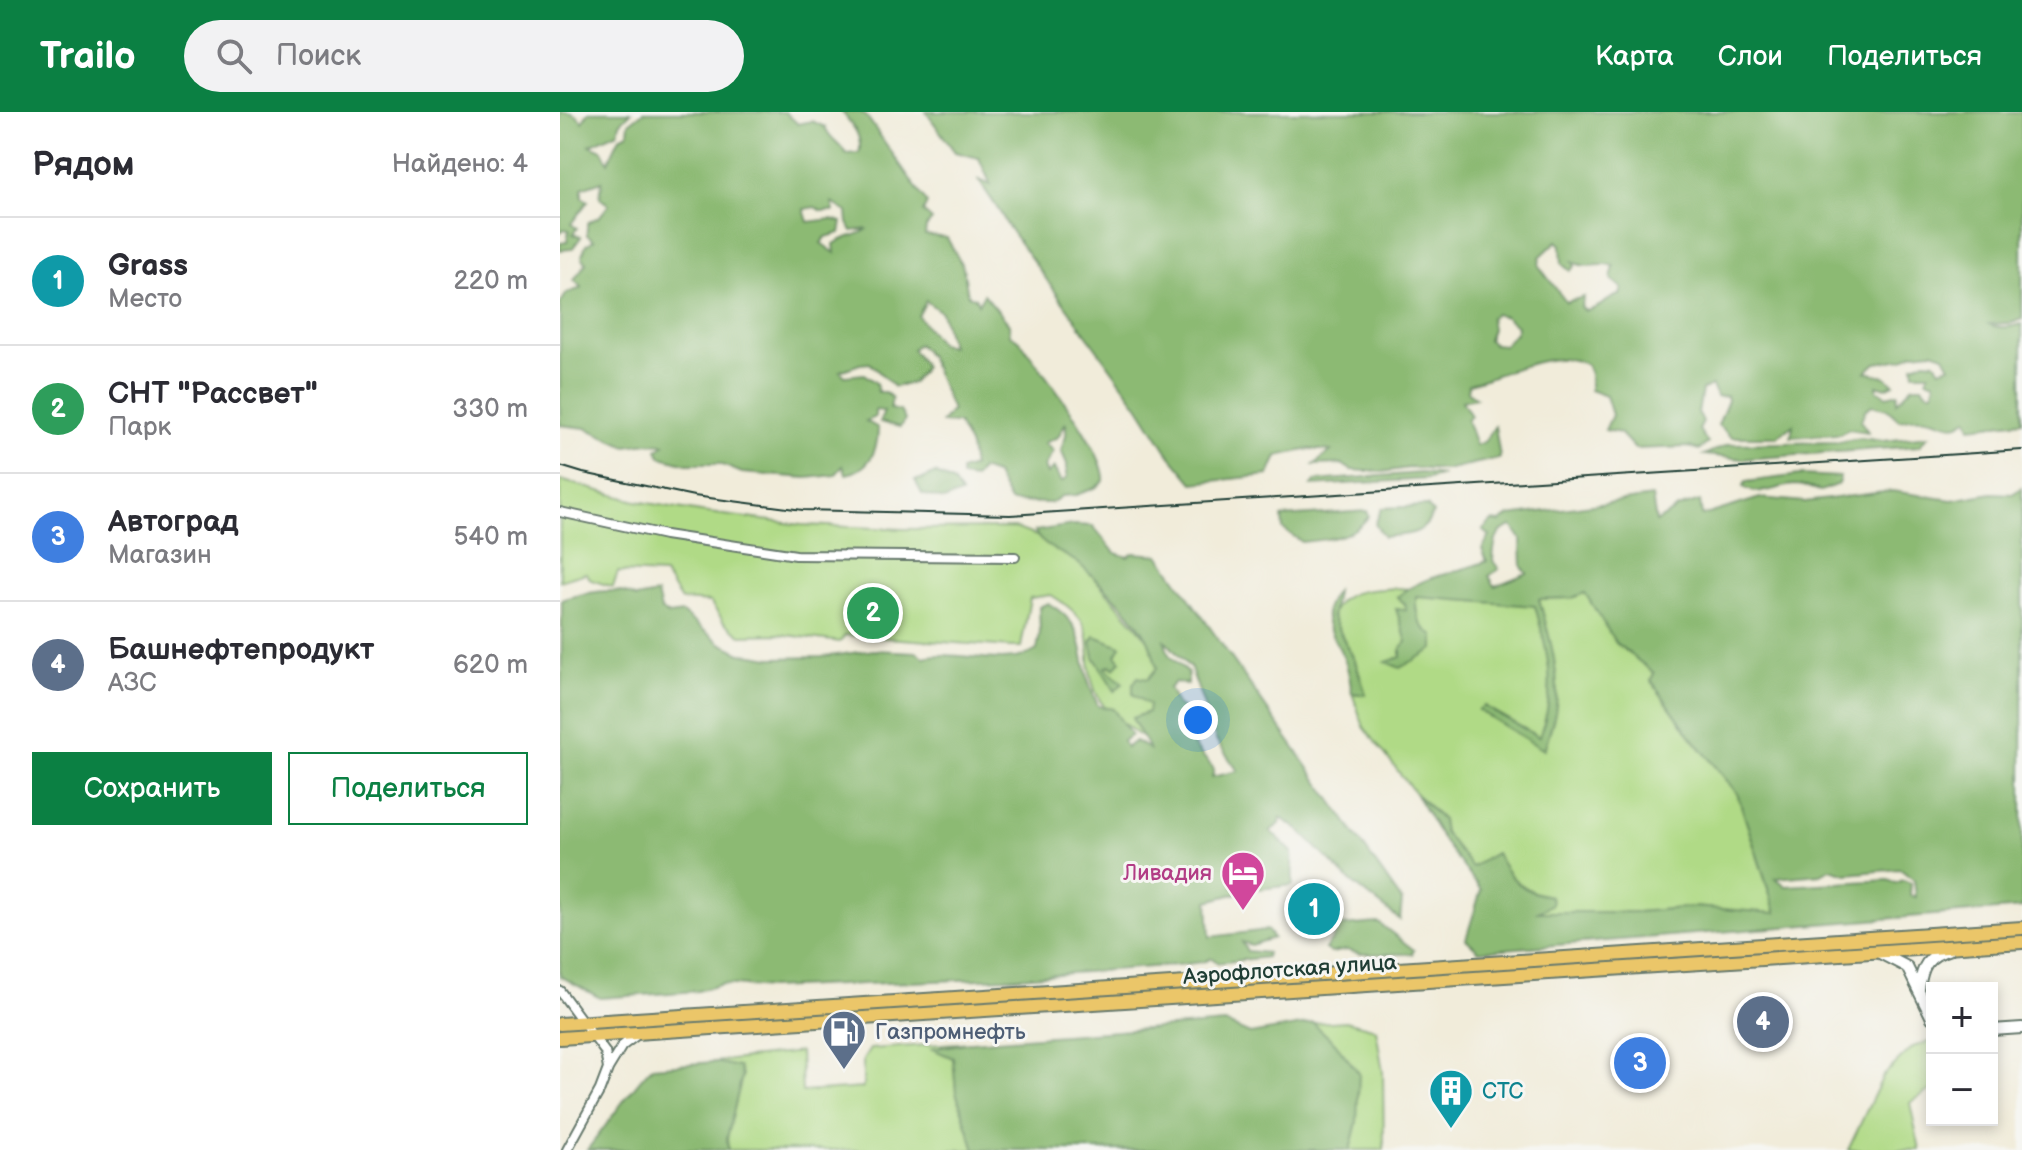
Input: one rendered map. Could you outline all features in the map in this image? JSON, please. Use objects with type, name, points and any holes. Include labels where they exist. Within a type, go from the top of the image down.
[{"type":"main road","name":"Аэрофлотская улица","points":[[560,1024],[2022,928]]},
{"type":"main road","name":"Аэрофлотская улица","points":[[560,1038],[2022,942]]},
{"type":"street","points":[[560,512],[665,535],[796,555],[1015,557]]},
{"type":"street","points":[[1919,991],[1926,961],[1960,946]]},
{"type":"street","points":[[1878,951],[1907,967],[1926,1006]]},
{"type":"street","points":[[560,991],[605,1052],[608,1069]]},
{"type":"street","points":[[1998,1030],[2022,1028]]},
{"type":"street","points":[[567,1150],[622,1046],[638,1034]]},
{"type":"green space","points":[[560,112],[573,114],[582,122],[589,112],[631,112],[620,123],[618,132],[590,145],[602,150],[608,162],[620,137],[628,133],[629,123],[643,112],[785,112],[798,124],[812,121],[825,127],[846,154],[859,153],[860,142],[842,112],[861,112],[927,203],[923,212],[932,220],[926,227],[925,235],[947,238],[963,267],[968,295],[976,298],[978,304],[984,294],[1009,324],[1010,335],[1020,341],[1084,431],[1102,468],[1104,481],[1095,488],[1062,496],[1051,503],[1010,502],[995,474],[981,469],[974,479],[961,477],[961,471],[973,467],[970,447],[958,423],[941,423],[952,410],[929,356],[918,344],[912,349],[925,367],[912,383],[894,387],[870,363],[840,371],[845,376],[864,374],[876,383],[878,392],[885,392],[892,398],[890,409],[900,411],[905,420],[900,427],[880,422],[884,411],[875,410],[875,417],[866,421],[878,428],[871,458],[861,468],[846,474],[843,466],[835,475],[807,478],[742,473],[720,464],[687,464],[661,457],[657,450],[664,444],[626,446],[586,428],[560,425],[560,304],[567,293],[582,288],[574,280],[586,263],[582,256],[586,245],[594,240],[587,235],[587,223],[600,216],[609,205],[600,198],[602,181],[582,188],[582,197],[588,201],[571,224],[577,228],[573,234],[581,237],[572,249],[560,250],[560,243],[567,242],[569,230],[564,229],[560,233]],"holes":[[[832,203],[847,212],[852,231],[868,229],[834,244],[835,253],[821,243],[826,237],[840,233],[842,222],[831,219],[808,222],[804,209],[815,207],[821,211],[834,211]],[[926,301],[941,312],[951,346],[940,344],[918,316]],[[1066,422],[1061,450],[1067,464],[1067,478],[1061,482],[1054,468],[1047,474],[1044,467],[1053,451],[1044,443],[1058,437]]]},
{"type":"green space","points":[[926,112],[2022,112],[2022,319],[2012,323],[1989,324],[2006,327],[2022,324],[2022,421],[1971,427],[1968,418],[1954,425],[1924,418],[1899,420],[1887,409],[1872,405],[1865,410],[1861,421],[1868,432],[1849,429],[1839,434],[1791,437],[1793,425],[1777,437],[1731,437],[1718,425],[1727,396],[1717,397],[1712,386],[1702,390],[1698,413],[1703,422],[1699,430],[1708,443],[1699,450],[1689,447],[1635,449],[1620,433],[1605,430],[1612,415],[1606,396],[1590,390],[1590,374],[1586,364],[1558,359],[1469,384],[1468,392],[1476,398],[1462,401],[1471,416],[1467,420],[1476,445],[1484,442],[1495,426],[1500,458],[1446,470],[1409,468],[1382,472],[1351,470],[1342,464],[1314,465],[1331,451],[1310,449],[1277,456],[1269,475],[1193,483],[1168,453],[1139,407],[1007,225],[979,180],[991,185],[979,158],[955,152]],"holes":[[[1557,241],[1561,245],[1562,264],[1570,271],[1575,266],[1573,262],[1614,266],[1611,279],[1622,288],[1620,295],[1585,311],[1581,307],[1584,297],[1566,302],[1539,266],[1540,257]],[[1495,314],[1506,317],[1517,326],[1504,345],[1488,340],[1492,329],[1490,318]],[[1932,351],[1944,355],[1950,366],[1940,369],[1935,362],[1925,361],[1913,365],[1914,373],[1929,373],[1926,379],[1935,382],[1933,392],[1928,392],[1923,386],[1913,386],[1897,402],[1898,393],[1887,396],[1877,390],[1877,385],[1886,388],[1894,384],[1884,376],[1866,372],[1876,363],[1903,359],[1913,353]]]},
{"type":"green space","points":[[1928,436],[1919,446],[1743,459],[1704,455],[1729,444],[1837,442],[1861,438],[1883,441]]},
{"type":"green space","points":[[935,473],[954,483],[961,494],[944,500],[922,494],[915,480]]},
{"type":"green space","points":[[1421,473],[1443,475],[1428,479],[1312,486],[1315,481]]},
{"type":"green space","points":[[1800,475],[1840,477],[1838,484],[1821,491],[1795,485],[1762,491],[1743,487],[1746,482]]},
{"type":"green space","points":[[560,480],[636,501],[802,525],[903,529],[1015,528],[1047,540],[1083,565],[1148,639],[1158,668],[1155,704],[1170,728],[1145,740],[1106,708],[1092,680],[1086,630],[1069,608],[1051,595],[1030,598],[1021,647],[1011,647],[845,635],[840,642],[779,634],[741,635],[724,622],[710,602],[681,600],[664,574],[618,572],[613,587],[591,580],[586,573],[560,581]]},
{"type":"green space","points":[[2022,488],[2022,908],[1479,951],[1466,939],[1481,890],[1444,842],[1415,793],[1442,820],[1444,832],[1472,867],[1496,853],[1506,869],[1524,887],[1551,896],[1552,904],[1538,912],[1637,912],[1693,907],[1776,913],[1737,793],[1651,680],[1654,673],[1616,643],[1585,593],[1572,598],[1539,599],[1557,684],[1555,713],[1544,750],[1478,710],[1484,706],[1539,737],[1550,687],[1544,639],[1535,606],[1416,597],[1419,620],[1434,636],[1434,649],[1400,668],[1386,662],[1401,657],[1401,648],[1407,642],[1396,609],[1406,610],[1405,604],[1397,597],[1429,579],[1487,561],[1482,549],[1490,536],[1483,530],[1492,521],[1500,522],[1509,516],[1652,497],[1656,522],[1678,508],[1700,501],[1702,516],[1760,498],[1805,502],[1892,491],[1952,500],[1992,493],[2012,494]],"holes":[[[1512,526],[1521,539],[1522,567],[1527,573],[1495,586],[1489,576],[1499,569],[1493,561],[1495,544],[1502,531]],[[1830,869],[1847,874],[1900,869],[1914,880],[1916,897],[1910,895],[1911,883],[1903,880],[1896,883],[1888,880],[1786,886],[1776,878],[1821,874]]]},
{"type":"green space","points":[[1427,506],[1433,513],[1429,521],[1413,533],[1384,537],[1375,524],[1382,508]]},
{"type":"green space","points":[[1367,511],[1369,516],[1362,524],[1347,534],[1330,539],[1302,542],[1283,529],[1282,517]]},
{"type":"green space","points":[[1073,525],[1093,526],[1115,553],[1128,557],[1133,553],[1159,555],[1402,901],[1400,920],[1348,879],[1300,831],[1281,818],[1280,824],[1270,831],[1292,852],[1293,885],[1259,889],[1250,858],[1243,858],[1237,863],[1241,880],[1233,888],[1249,890],[1208,901],[1210,937],[1267,930],[1273,938],[1251,945],[1242,942],[1247,951],[1267,953],[1266,957],[1218,963],[1212,958],[1177,965],[1005,978],[769,988],[722,984],[698,991],[600,998],[560,976],[562,600],[610,591],[636,598],[657,594],[661,610],[669,615],[682,613],[720,643],[741,653],[771,658],[822,657],[874,650],[916,652],[924,657],[952,655],[997,659],[1025,656],[1037,650],[1039,607],[1048,603],[1073,625],[1098,706],[1113,709],[1131,735],[1123,741],[1126,748],[1135,741],[1149,749],[1132,718],[1148,712],[1149,705],[1133,694],[1133,684],[1138,677],[1148,679],[1157,668],[1147,638],[1106,589],[1074,560],[1047,546],[1035,531]],"holes":[[[1164,639],[1191,669],[1216,740],[1238,771],[1212,777],[1214,769],[1188,736],[1186,711],[1177,705],[1169,688],[1175,682],[1188,684],[1188,673],[1169,655]]]},
{"type":"green space","points":[[1397,588],[1539,599],[1572,598],[1585,592],[1616,643],[1654,673],[1651,681],[1737,793],[1776,914],[1693,907],[1638,912],[1535,912],[1536,894],[1508,876],[1472,868],[1443,832],[1442,819],[1415,793],[1364,727],[1352,693],[1366,694],[1355,661],[1332,616],[1336,607],[1349,595]]},
{"type":"green space","points":[[1336,591],[1332,617],[1355,661],[1366,695],[1352,693],[1345,661],[1328,627],[1326,610]]},
{"type":"green space","points":[[1095,636],[1121,646],[1116,655],[1121,661],[1114,669],[1110,665],[1105,668],[1123,683],[1115,691],[1094,657],[1091,642]]},
{"type":"green space","points":[[1379,923],[1414,950],[1412,954],[1360,954],[1347,950],[1331,953],[1325,949],[1342,926]]},
{"type":"green space","points":[[1346,1021],[1376,1029],[1383,1072],[1384,1150],[1350,1150],[1357,1122],[1335,1043],[1313,1023]]},
{"type":"green space","points":[[1225,1023],[1250,1034],[1313,1023],[1335,1043],[1359,1073],[1357,1122],[1350,1150],[975,1150],[956,1092],[953,1058],[932,1049],[971,1042]]},
{"type":"green space","points":[[971,1042],[934,1049],[953,1058],[956,1092],[975,1150],[728,1150],[727,1138],[742,1076],[738,1067],[714,1062],[800,1052],[802,1092],[863,1088],[863,1060],[870,1049]]},
{"type":"green space","points":[[1926,1043],[1926,1093],[1910,1103],[1920,1150],[1848,1150],[1883,1076],[1913,1047]]},
{"type":"green space","points":[[714,1062],[739,1067],[742,1076],[727,1138],[728,1150],[587,1150],[652,1067]]},
{"type":"railway","points":[[560,466],[694,496],[803,510],[1010,515],[2022,450]]},
{"type":"place","name":"СНТ \"Рассвет\"","points":[[873,613]]},
{"type":"place","name":"Grass","points":[[1314,909]]},
{"type":"place","name":"Ливадия","points":[[1243,912]]},
{"type":"place","name":"Башнефтепродукт","points":[[1763,1022]]},
{"type":"place","name":"Автоград","points":[[1640,1063]]},
{"type":"place","name":"Газпромнефть","points":[[844,1071]]},
{"type":"place","name":"СТС","points":[[1451,1130]]}]
